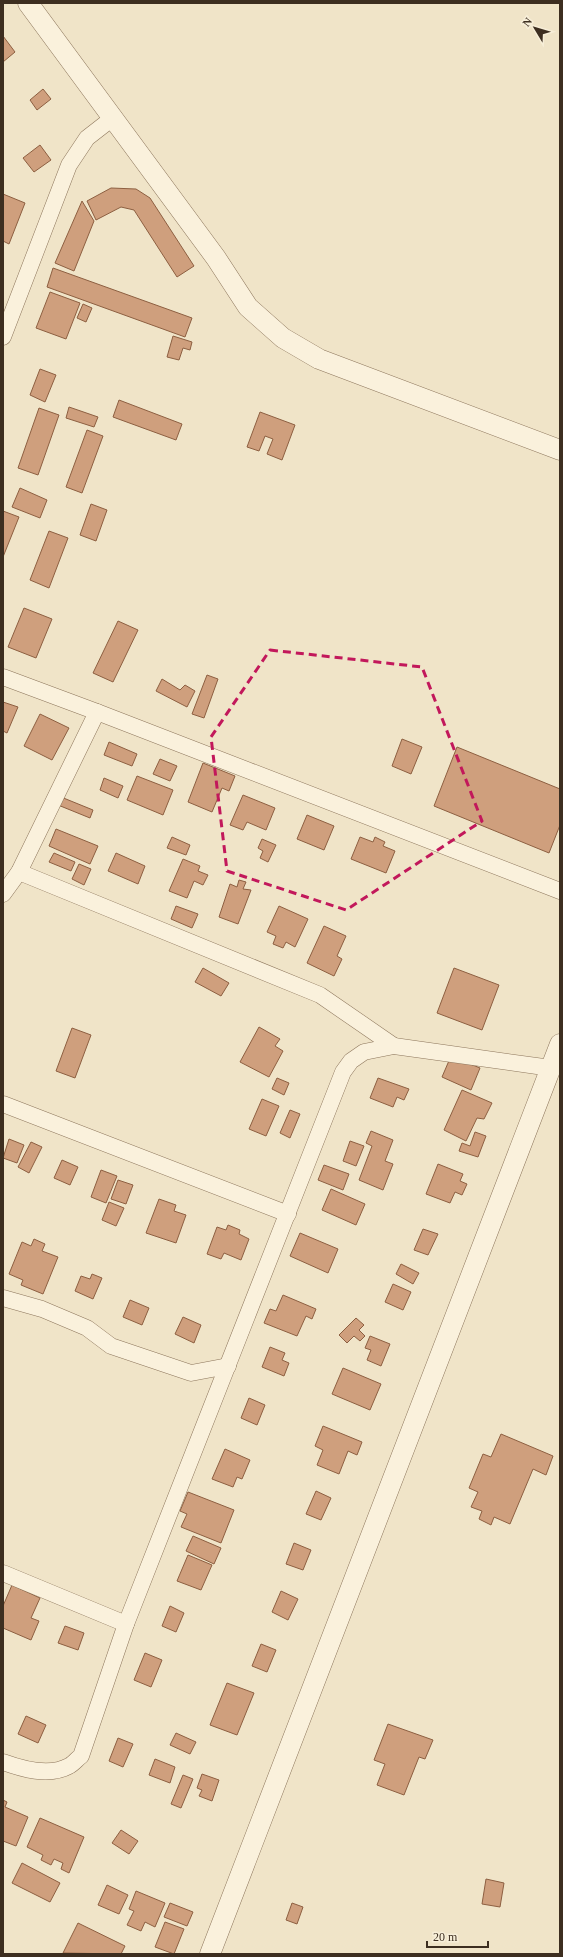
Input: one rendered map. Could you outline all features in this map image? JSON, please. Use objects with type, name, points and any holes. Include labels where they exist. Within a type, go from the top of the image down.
[{"type":"street","points":[[28,3],[114,117],[216,258],[248,307],[282,338],[319,359],[560,450]]},
{"type":"street","points":[[3,337],[69,165],[87,138],[114,117]]},
{"type":"street","points":[[3,678],[98,712],[560,891]]},
{"type":"street","points":[[3,894],[19,872],[98,712]]},
{"type":"street","points":[[19,872],[320,995],[394,1046]]},
{"type":"street","points":[[210,1954],[560,1044]]},
{"type":"street","points":[[3,1762],[23,1769],[52,1771],[68,1766],[81,1756],[126,1624],[343,1072],[351,1061],[364,1052],[394,1046],[551,1068]]},
{"type":"street","points":[[3,1104],[288,1214]]},
{"type":"street","points":[[3,1298],[42,1309],[87,1328],[111,1346],[191,1373],[228,1366]]},
{"type":"street","points":[[3,1573],[126,1624]]},
{"type":"highlighted area","points":[[270,650],[422,667],[482,821],[346,910],[227,871],[211,737]]},
{"type":"building","points":[[3,36],[15,52],[3,62]]},
{"type":"building","points":[[43,89],[51,99],[37,110],[30,100]]},
{"type":"building","points":[[40,145],[51,160],[34,172],[23,158]]},
{"type":"building","points":[[111,188],[136,189],[150,198],[194,266],[177,277],[134,210],[121,207],[96,220],[87,201]]},
{"type":"building","points":[[3,194],[25,203],[9,244],[3,241]]},
{"type":"building","points":[[82,201],[94,221],[74,271],[55,263]]},
{"type":"building","points":[[53,268],[192,318],[185,337],[47,287]]},
{"type":"building","points":[[50,292],[80,303],[66,339],[36,328]]},
{"type":"building","points":[[83,304],[92,308],[86,322],[77,318]]},
{"type":"building","points":[[173,336],[192,342],[190,350],[183,348],[179,360],[167,357]]},
{"type":"building","points":[[40,369],[56,375],[45,402],[30,395]]},
{"type":"building","points":[[119,400],[182,424],[176,440],[113,417]]},
{"type":"building","points":[[69,407],[98,417],[94,427],[66,418]]},
{"type":"building","points":[[39,408],[59,415],[38,475],[18,468]]},
{"type":"building","points":[[260,412],[295,425],[282,460],[267,454],[273,439],[265,436],[259,451],[247,447]]},
{"type":"building","points":[[87,430],[103,436],[82,493],[66,487]]},
{"type":"building","points":[[20,488],[47,500],[40,518],[12,507]]},
{"type":"building","points":[[91,504],[107,510],[96,541],[80,535]]},
{"type":"building","points":[[3,511],[19,517],[3,557]]},
{"type":"building","points":[[49,531],[68,538],[49,588],[30,580]]},
{"type":"building","points":[[24,608],[52,619],[36,658],[8,647]]},
{"type":"building","points":[[118,621],[138,630],[113,682],[93,673]]},
{"type":"building","points":[[207,675],[218,679],[204,718],[192,714]]},
{"type":"building","points":[[162,679],[180,690],[185,685],[195,691],[187,707],[156,691]]},
{"type":"building","points":[[3,702],[18,707],[7,733],[3,731]]},
{"type":"building","points":[[40,714],[69,728],[52,760],[24,746]]},
{"type":"building","points":[[402,739],[422,747],[411,774],[392,766]]},
{"type":"building","points":[[109,742],[137,754],[132,766],[104,755]]},
{"type":"building","points":[[457,747],[560,789],[560,825],[549,853],[434,806]]},
{"type":"building","points":[[160,759],[177,766],[170,781],[153,774]]},
{"type":"building","points":[[203,763],[235,776],[229,791],[222,788],[212,812],[188,802]]},
{"type":"building","points":[[137,776],[173,790],[163,815],[127,800]]},
{"type":"building","points":[[104,778],[123,786],[118,798],[100,790]]},
{"type":"building","points":[[243,795],[275,808],[266,830],[247,822],[243,830],[230,825]]},
{"type":"building","points":[[61,797],[93,810],[90,818],[58,805]]},
{"type":"building","points":[[307,815],[334,826],[324,850],[297,839]]},
{"type":"building","points":[[56,829],[98,846],[90,864],[49,846]]},
{"type":"building","points":[[172,837],[190,845],[186,855],[167,848]]},
{"type":"building","points":[[360,837],[373,842],[375,837],[385,842],[383,846],[395,851],[386,873],[351,859]]},
{"type":"building","points":[[262,839],[276,845],[268,862],[260,858],[263,851],[258,848]]},
{"type":"building","points":[[54,853],[75,862],[71,871],[49,862]]},
{"type":"building","points":[[116,853],[145,866],[138,884],[108,871]]},
{"type":"building","points":[[183,859],[200,866],[198,871],[208,875],[203,885],[194,881],[187,898],[169,891]]},
{"type":"building","points":[[79,864],[91,869],[84,885],[72,879]]},
{"type":"building","points":[[239,880],[246,882],[243,889],[251,890],[238,924],[219,917],[230,884],[237,887]]},
{"type":"building","points":[[176,906],[198,914],[192,928],[171,919]]},
{"type":"building","points":[[279,906],[308,919],[295,947],[286,942],[283,948],[273,944],[276,936],[267,932]]},
{"type":"building","points":[[324,926],[346,936],[337,956],[342,959],[334,976],[307,963]]},
{"type":"building","points":[[203,968],[229,983],[221,996],[195,982]]},
{"type":"building","points":[[454,968],[499,985],[482,1030],[437,1013]]},
{"type":"building","points":[[259,1027],[280,1039],[275,1046],[283,1051],[269,1077],[240,1062]]},
{"type":"building","points":[[72,1028],[91,1035],[75,1078],[56,1071]]},
{"type":"building","points":[[451,1056],[480,1068],[471,1090],[442,1077]]},
{"type":"building","points":[[277,1078],[289,1083],[284,1095],[272,1089]]},
{"type":"building","points":[[378,1078],[409,1089],[404,1100],[397,1097],[393,1107],[370,1098]]},
{"type":"building","points":[[462,1090],[492,1103],[484,1119],[477,1118],[466,1141],[444,1130]]},
{"type":"building","points":[[262,1099],[279,1106],[266,1136],[249,1129]]},
{"type":"building","points":[[290,1110],[300,1114],[290,1138],[280,1133]]},
{"type":"building","points":[[371,1131],[393,1140],[385,1161],[393,1164],[383,1190],[359,1180],[372,1146],[366,1143]]},
{"type":"building","points":[[475,1132],[486,1136],[478,1157],[459,1151],[462,1143],[470,1146]]},
{"type":"building","points":[[9,1139],[24,1145],[17,1163],[3,1158]]},
{"type":"building","points":[[350,1141],[364,1146],[356,1166],[343,1161]]},
{"type":"building","points":[[31,1142],[42,1147],[29,1173],[18,1167]]},
{"type":"building","points":[[62,1160],[78,1167],[70,1185],[54,1178]]},
{"type":"building","points":[[438,1164],[463,1174],[460,1181],[467,1184],[462,1195],[455,1192],[450,1203],[426,1194]]},
{"type":"building","points":[[324,1165],[349,1174],[343,1190],[318,1180]]},
{"type":"building","points":[[101,1170],[117,1176],[106,1203],[91,1197]]},
{"type":"building","points":[[118,1180],[133,1185],[126,1204],[111,1199]]},
{"type":"building","points":[[331,1189],[365,1204],[356,1225],[322,1210]]},
{"type":"building","points":[[159,1199],[176,1205],[174,1211],[186,1215],[176,1243],[146,1233]]},
{"type":"building","points":[[109,1202],[124,1208],[116,1226],[102,1220]]},
{"type":"building","points":[[228,1225],[240,1230],[239,1234],[249,1239],[241,1260],[224,1253],[221,1259],[207,1254],[217,1227],[226,1230]]},
{"type":"building","points":[[423,1229],[438,1234],[428,1255],[414,1250]]},
{"type":"building","points":[[300,1233],[338,1249],[328,1273],[290,1256]]},
{"type":"building","points":[[34,1239],[45,1244],[42,1251],[58,1257],[43,1294],[21,1285],[23,1280],[9,1274],[22,1242],[31,1246]]},
{"type":"building","points":[[401,1264],[419,1273],[413,1284],[396,1274]]},
{"type":"building","points":[[92,1274],[102,1278],[93,1299],[75,1291],[81,1276],[90,1279]]},
{"type":"building","points":[[393,1284],[411,1292],[403,1310],[385,1302]]},
{"type":"building","points":[[283,1295],[316,1309],[312,1319],[306,1316],[297,1336],[264,1323],[270,1309],[276,1311]]},
{"type":"building","points":[[130,1300],[149,1308],[142,1325],[123,1317]]},
{"type":"building","points":[[183,1317],[201,1325],[194,1343],[175,1334]]},
{"type":"building","points":[[356,1318],[364,1325],[359,1330],[365,1336],[360,1341],[354,1336],[347,1343],[339,1335]]},
{"type":"building","points":[[370,1336],[390,1344],[381,1366],[367,1360],[371,1350],[365,1348]]},
{"type":"building","points":[[270,1347],[285,1353],[282,1360],[289,1363],[284,1376],[262,1367]]},
{"type":"building","points":[[343,1368],[381,1384],[370,1410],[332,1394]]},
{"type":"building","points":[[249,1398],[265,1405],[257,1425],[241,1418]]},
{"type":"building","points":[[323,1426],[362,1442],[357,1455],[348,1451],[339,1474],[317,1465],[323,1450],[315,1446]]},
{"type":"building","points":[[501,1434],[553,1456],[546,1475],[533,1469],[510,1524],[494,1517],[491,1525],[479,1519],[482,1511],[471,1507],[478,1492],[469,1488],[483,1454],[491,1457]]},
{"type":"building","points":[[225,1449],[250,1460],[242,1479],[237,1477],[233,1487],[212,1479]]},
{"type":"building","points":[[316,1491],[331,1498],[321,1520],[306,1514]]},
{"type":"building","points":[[188,1492],[234,1510],[221,1543],[181,1527],[187,1514],[180,1511]]},
{"type":"building","points":[[193,1536],[221,1548],[214,1564],[186,1551]]},
{"type":"building","points":[[294,1543],[311,1550],[303,1570],[286,1564]]},
{"type":"building","points":[[188,1555],[212,1565],[201,1590],[177,1581]]},
{"type":"building","points":[[12,1585],[40,1598],[31,1618],[39,1621],[31,1640],[3,1628],[3,1606]]},
{"type":"building","points":[[281,1591],[298,1599],[288,1620],[272,1612]]},
{"type":"building","points":[[170,1606],[184,1613],[176,1632],[162,1626]]},
{"type":"building","points":[[65,1626],[84,1633],[78,1650],[58,1643]]},
{"type":"building","points":[[261,1644],[276,1650],[267,1672],[252,1666]]},
{"type":"building","points":[[145,1653],[162,1660],[151,1687],[134,1680]]},
{"type":"building","points":[[227,1683],[254,1693],[237,1735],[210,1725]]},
{"type":"building","points":[[26,1716],[46,1725],[38,1743],[18,1734]]},
{"type":"building","points":[[388,1724],[433,1740],[425,1759],[419,1757],[404,1795],[377,1785],[385,1764],[374,1760]]},
{"type":"building","points":[[176,1733],[196,1742],[190,1754],[170,1745]]},
{"type":"building","points":[[118,1738],[133,1744],[123,1767],[109,1761]]},
{"type":"building","points":[[155,1759],[175,1767],[170,1783],[149,1775]]},
{"type":"building","points":[[202,1774],[219,1780],[212,1801],[199,1796],[202,1790],[197,1788]]},
{"type":"building","points":[[183,1775],[193,1779],[181,1808],[171,1804]]},
{"type":"building","points":[[3,1800],[7,1802],[5,1807],[28,1817],[16,1846],[3,1841]]},
{"type":"building","points":[[40,1818],[84,1837],[69,1873],[61,1869],[63,1863],[54,1859],[51,1865],[41,1860],[43,1855],[27,1847]]},
{"type":"building","points":[[121,1830],[138,1841],[129,1854],[112,1843]]},
{"type":"building","points":[[22,1863],[60,1883],[50,1902],[12,1883]]},
{"type":"building","points":[[486,1879],[504,1883],[500,1907],[482,1904]]},
{"type":"building","points":[[107,1885],[128,1895],[119,1914],[98,1905]]},
{"type":"building","points":[[136,1891],[165,1903],[155,1927],[145,1922],[141,1931],[127,1925],[134,1911],[129,1909]]},
{"type":"building","points":[[170,1903],[193,1912],[187,1926],[164,1917]]},
{"type":"building","points":[[292,1903],[303,1907],[297,1924],[286,1920]]},
{"type":"building","points":[[165,1922],[184,1929],[174,1954],[155,1947]]},
{"type":"building","points":[[78,1923],[125,1946],[121,1954],[63,1953]]}]
